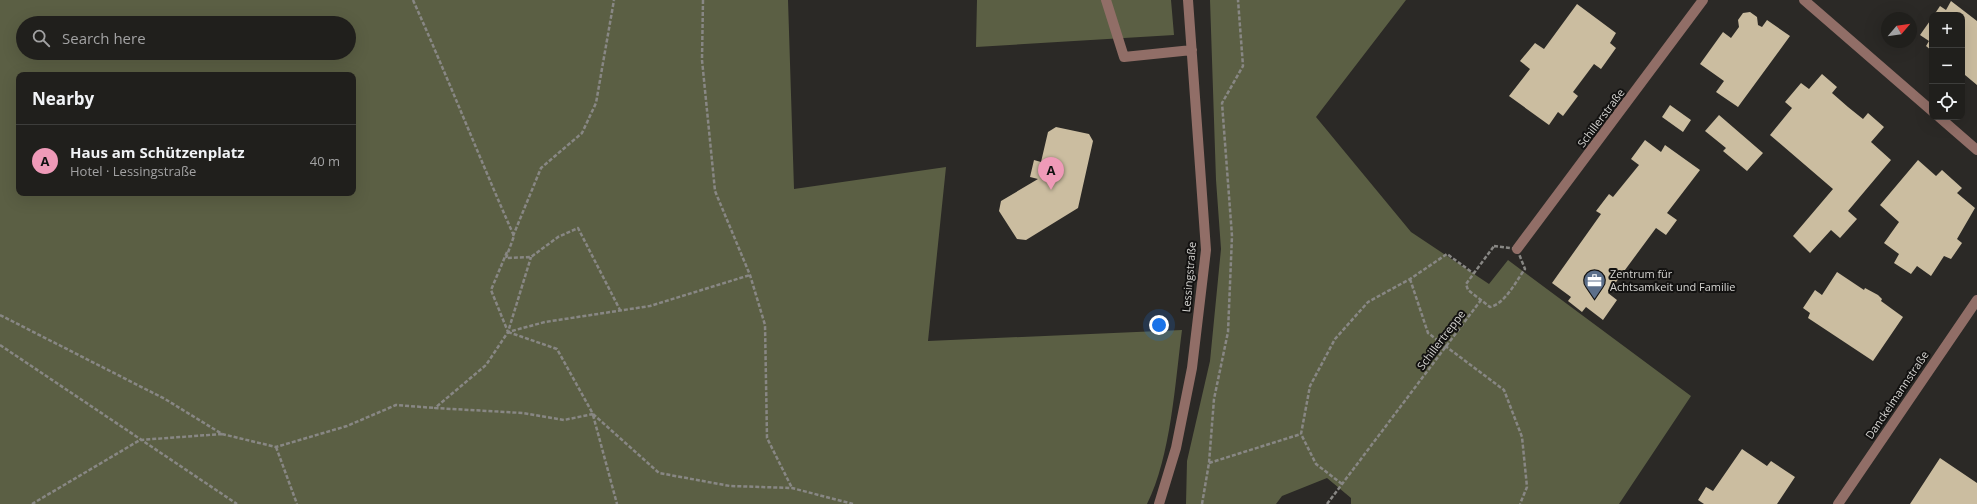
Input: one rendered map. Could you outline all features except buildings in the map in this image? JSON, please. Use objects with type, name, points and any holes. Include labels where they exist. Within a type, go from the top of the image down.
[{"type":"street","points":[[1106,0],[1124,57],[1192,50]]},
{"type":"street","name":"Lessingstraße","points":[[1159,504],[1176,448],[1192,368],[1206,250],[1188,0]]},
{"type":"street","name":"Schillerstraße","points":[[1517,249],[1703,0]]},
{"type":"street","points":[[1804,0],[1929,108]]},
{"type":"street","points":[[1942,120],[1977,150]]},
{"type":"street","name":"Danckelmannstraße","points":[[1838,504],[1977,300]]},
{"type":"path","points":[[413,0],[514,236],[506,258],[531,257],[558,237],[578,228],[620,310]]},
{"type":"path","points":[[614,0],[596,103],[582,133],[542,168],[491,290],[508,332],[557,349],[593,414],[617,504]]},
{"type":"path","points":[[703,0],[702,60],[715,191],[750,275],[764,325],[767,438],[792,488]]},
{"type":"path","points":[[1494,246],[1466,284],[1468,290],[1490,307],[1495,306],[1506,295],[1525,270],[1517,249]]},
{"type":"path","points":[[1342,484],[1316,464],[1301,434],[1310,386],[1336,339],[1368,302],[1410,278],[1447,254],[1473,273]]},
{"type":"path","points":[[435,408],[486,364],[508,332],[531,257]]},
{"type":"path","points":[[508,332],[545,322],[650,306],[750,275]]},
{"type":"path","points":[[1410,278],[1428,333],[1504,390],[1522,437],[1527,487],[1520,504]]},
{"type":"path","name":"Schillertreppe","points":[[1327,504],[1481,300]]},
{"type":"path","points":[[0,315],[165,398],[222,434]]},
{"type":"path","points":[[0,345],[237,504]]},
{"type":"path","points":[[32,504],[140,440],[222,434],[276,446],[347,426],[396,404],[523,414],[564,420],[593,414]]},
{"type":"path","points":[[593,414],[659,473],[730,486],[792,488],[853,504]]},
{"type":"path","points":[[1209,463],[1301,434]]},
{"type":"path","points":[[276,446],[297,504]]},
{"type":"green space","points":[[0,0],[788,0],[794,189],[946,167],[928,341],[1182,330],[1167,442],[1162,464],[1147,504],[0,504]]},
{"type":"green space","points":[[977,0],[1171,0],[1174,35],[976,47]]},
{"type":"green space","points":[[1210,0],[1406,0],[1316,117],[1411,232],[1489,284],[1508,260],[1691,396],[1619,504],[1351,504],[1351,498],[1327,478],[1282,496],[1276,504],[1186,504],[1187,461],[1210,361],[1221,249],[1216,180]]},
{"type":"place","name":"Haus am Schützenplatz","points":[[1051,190]]},
{"type":"place","name":"Zentrum für Achtsamkeit und Familie","points":[[1595,300]]}]
